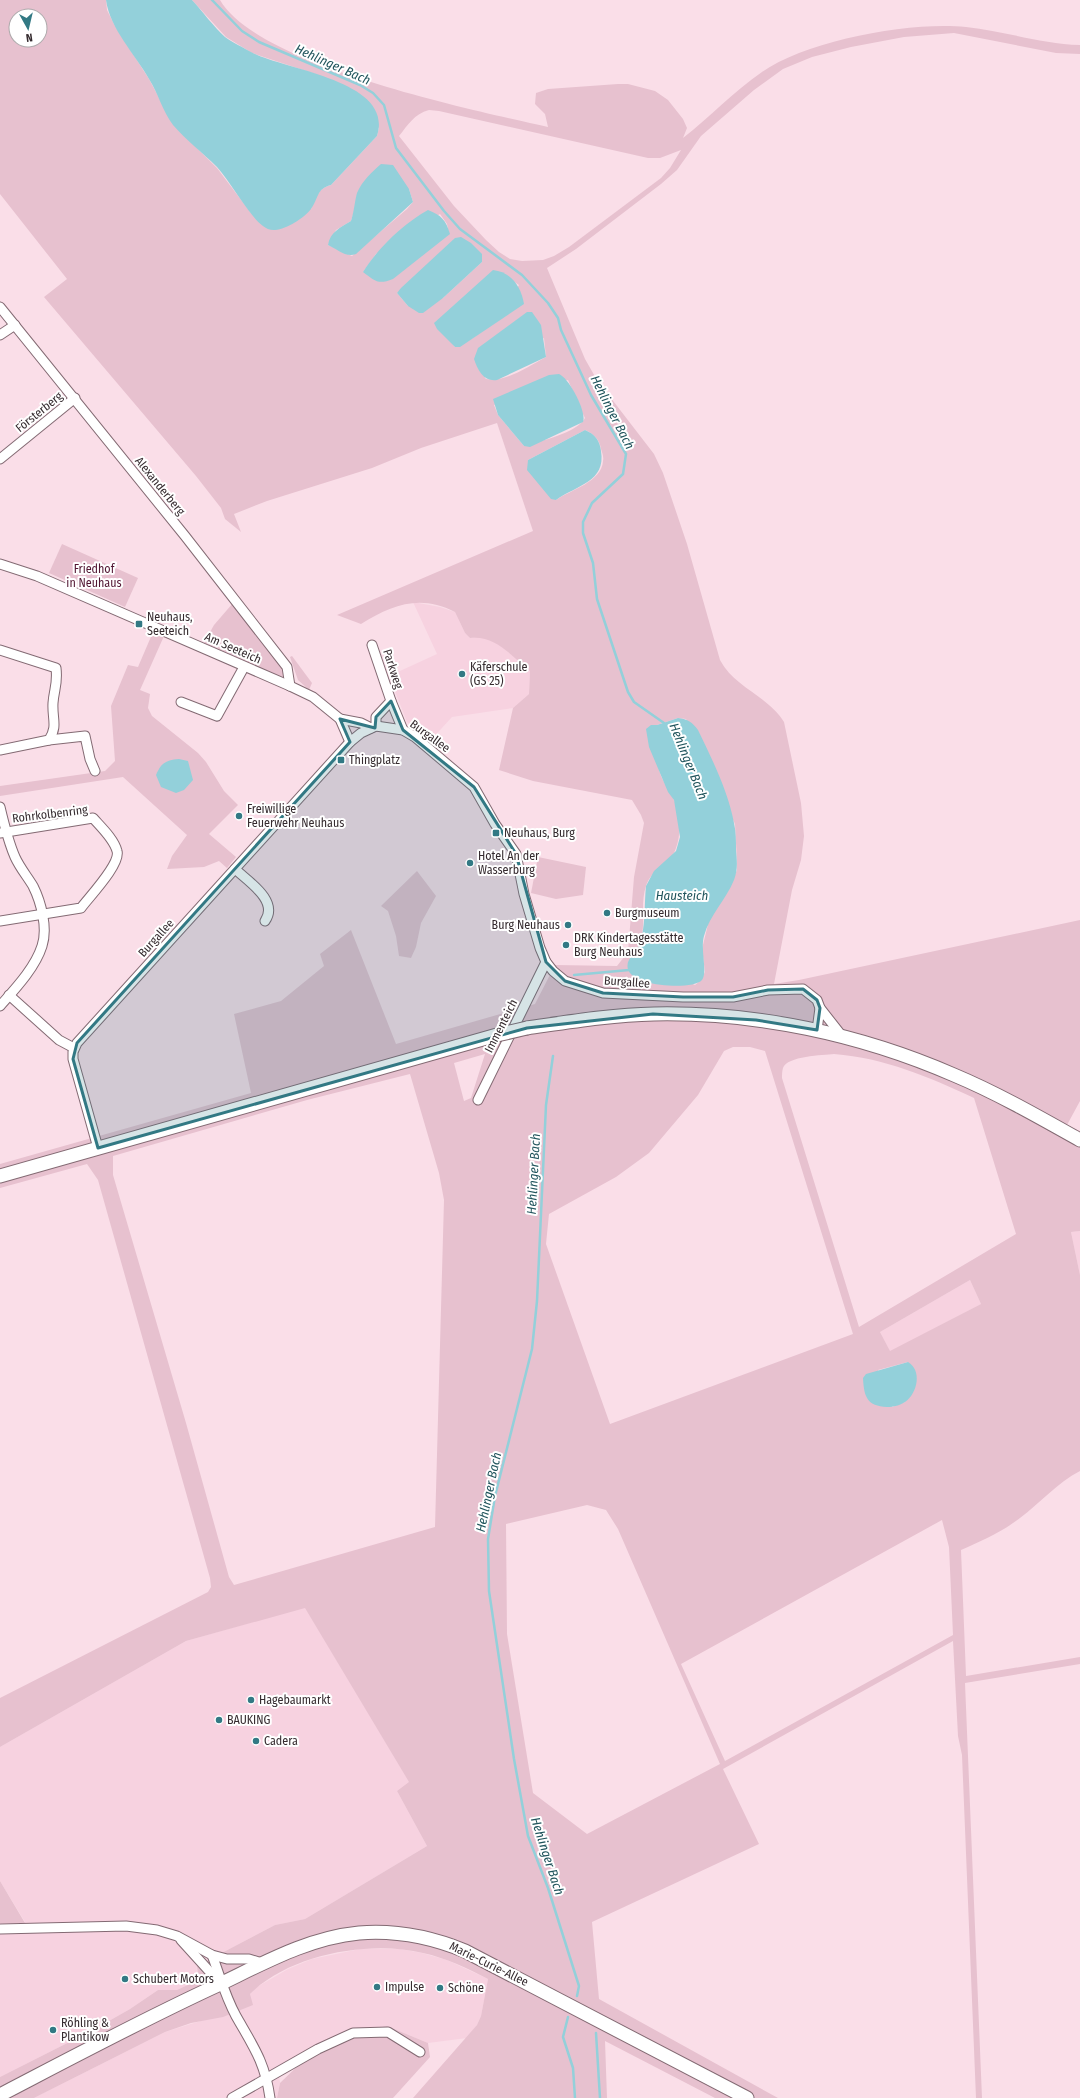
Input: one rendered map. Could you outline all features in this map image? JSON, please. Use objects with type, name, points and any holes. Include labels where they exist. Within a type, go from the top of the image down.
[{"type":"street","name":"Alexanderberg","points":[[0,307],[75,398],[287,667],[290,686]]},
{"type":"street","points":[[0,335],[15,325]]},
{"type":"street","name":"Försterberg","points":[[0,459],[75,398]]},
{"type":"street","name":"Am Seeteich","points":[[0,564],[57,584],[313,697],[340,719],[350,742]]},
{"type":"street","name":"Parkweg","points":[[372,645],[391,701],[403,730]]},
{"type":"street","points":[[0,650],[56,668],[58,682],[53,702],[55,731],[49,740]]},
{"type":"street","points":[[181,702],[217,716],[244,667]]},
{"type":"street","name":"Parkweg","points":[[374,727],[376,717],[391,701]]},
{"type":"street","name":"Am Seeteich","points":[[340,719],[374,727]]},
{"type":"street","name":"Burgallee","points":[[74,1048],[350,742],[374,727],[383,726],[403,730],[415,737],[463,776],[481,797],[492,819],[516,854],[526,901],[546,962],[553,971],[565,980],[603,993],[721,997],[768,990],[802,989],[816,1000],[820,1008],[842,1036]]},
{"type":"street","points":[[0,750],[49,740],[85,736],[90,759],[95,771]]},
{"type":"street","points":[[0,807],[3,832],[39,900],[44,931],[42,945],[36,958],[0,1006]]},
{"type":"street","name":"Rohrkolbenring","points":[[3,832],[93,818],[105,832],[117,851],[117,857],[113,867],[81,908],[42,914]]},
{"type":"street","points":[[235,869],[264,897],[268,903],[269,914],[265,921]]},
{"type":"street","points":[[0,921],[42,914]]},
{"type":"street","name":"Immenteich","points":[[478,1100],[546,962]]},
{"type":"street","points":[[9,996],[59,1040],[74,1048],[73,1056],[77,1077],[98,1148]]},
{"type":"street","points":[[817,1030],[820,1008]]},
{"type":"street","points":[[0,1176],[497,1035],[528,1028],[596,1018],[653,1014],[722,1017],[817,1030],[890,1050],[954,1075],[1080,1140]]},
{"type":"street","points":[[2,1930],[126,1926],[157,1930],[177,1936],[212,1955],[234,1960],[249,1959],[262,1963]]},
{"type":"street","name":"Marie-Curie-Allee","points":[[0,2095],[138,2022],[221,1984],[262,1963],[305,1946],[359,1934],[399,1933],[447,1943],[490,1962],[747,2098]]},
{"type":"street","points":[[177,1936],[221,1984]]},
{"type":"street","points":[[212,1955],[221,1984],[236,2015],[262,2060],[270,2098]]},
{"type":"street","points":[[232,2098],[318,2049],[353,2033],[388,2032],[420,2052]]},
{"type":"highlighted area","points":[[391,701],[403,730],[474,787],[516,854],[546,962],[565,981],[603,993],[683,997],[733,997],[768,990],[803,989],[817,1000],[820,1008],[817,1030],[756,1020],[653,1014],[527,1028],[98,1148],[73,1059],[77,1043],[350,742],[340,719],[375,728],[376,717]]},
{"type":"shaded area","name":"Käferschule (GS 25)","points":[[413,602],[440,607],[455,612],[465,633],[470,638],[481,637],[493,641],[507,650],[530,671],[529,694],[513,708],[452,717],[430,741],[407,722],[389,676],[437,654]]},
{"type":"shaded area","points":[[1080,1231],[1080,1275],[1071,1232]]},
{"type":"shaded area","points":[[970,1280],[981,1304],[890,1352],[880,1332]]},
{"type":"shaded area","points":[[305,1607],[410,1783],[397,1791],[427,1846],[305,1919],[275,1925],[197,1966],[196,1981],[177,1990],[158,1990],[130,2009],[93,2030],[0,2077],[0,1923],[25,1922],[0,1881],[0,1747],[186,1641]]},
{"type":"shaded area","points":[[360,1949],[400,1949],[422,1953],[447,1960],[488,1979],[481,2016],[477,2025],[467,2038],[428,2043],[387,2026],[278,2067],[280,2083],[277,2098],[34,2098],[165,2032],[252,2005],[250,1994],[257,1987],[288,1969],[312,1959]]},
{"type":"green space","points":[[0,0],[106,0],[107,10],[115,26],[149,79],[173,124],[217,168],[251,213],[311,209],[320,191],[331,185],[377,136],[379,128],[315,74],[252,53],[226,37],[192,0],[220,0],[242,24],[277,45],[321,65],[370,82],[422,97],[548,127],[545,114],[535,104],[536,93],[548,89],[618,84],[628,84],[655,91],[668,100],[683,119],[687,128],[683,138],[752,79],[781,61],[832,42],[861,35],[918,27],[966,27],[1051,42],[1080,45],[1080,54],[1056,53],[954,33],[904,37],[851,47],[812,57],[783,69],[754,90],[701,136],[677,170],[661,184],[576,249],[547,268],[585,359],[597,380],[654,454],[663,473],[687,544],[720,660],[726,670],[734,678],[769,705],[784,722],[801,803],[804,836],[801,860],[792,890],[774,984],[799,980],[1080,920],[1080,1101],[1067,1125],[1080,1131],[1080,1231],[1071,1232],[1080,1275],[1080,1471],[1064,1481],[1006,1528],[961,1550],[966,1676],[1080,1657],[1080,1664],[965,1683],[982,2098],[976,2098],[962,1755],[958,1736],[953,1641],[723,1769],[759,1844],[592,1922],[599,1999],[778,2098],[715,2098],[605,2041],[607,2098],[413,2098],[477,2025],[481,2016],[488,1979],[432,1955],[402,1949],[379,1948],[332,1954],[308,1960],[286,1969],[267,1980],[250,1994],[253,2005],[223,2017],[191,2023],[165,2032],[34,2098],[0,2098],[0,2077],[93,2030],[130,2009],[158,1990],[177,1990],[196,1981],[198,1975],[197,1966],[275,1925],[305,1919],[427,1846],[397,1791],[409,1782],[305,1608],[186,1641],[0,1747],[0,1698],[208,1592],[211,1587],[210,1578],[98,1180],[87,1164],[0,1188],[0,1164],[251,1093],[234,1014],[281,1001],[324,966],[320,954],[351,930],[396,1044],[535,1004],[555,965],[617,966],[628,952],[634,877],[644,823],[632,800],[533,781],[499,770],[513,708],[529,694],[530,671],[510,653],[495,643],[479,638],[470,638],[465,633],[455,612],[430,604],[418,603],[395,607],[361,624],[337,615],[533,531],[497,423],[421,448],[372,468],[267,501],[234,514],[241,532],[225,519],[221,508],[196,476],[44,297],[67,279],[0,194]],"holes":[[[429,110],[439,111],[648,158],[660,158],[681,150],[670,168],[661,178],[569,247],[554,256],[543,260],[522,261],[510,259],[499,252],[486,240],[454,206],[399,136],[408,124],[419,114]],[[409,189],[413,202],[407,209],[352,256],[328,245],[336,230],[351,221],[356,205],[357,195]],[[440,214],[447,224],[449,234],[422,254],[363,272],[376,254]],[[482,254],[482,262],[443,298],[408,306],[397,293]],[[510,279],[519,285],[496,321],[473,338],[455,347],[451,342]],[[544,338],[546,357],[509,376],[486,379],[477,366]],[[568,380],[585,418],[581,423],[566,432],[524,446],[498,415],[494,405]],[[585,430],[591,433],[598,440],[603,461],[597,475],[584,485],[556,500],[528,470],[528,460]],[[678,718],[686,719],[735,824],[737,870],[728,891],[709,920],[702,949],[705,972],[701,980],[695,985],[632,956],[638,948],[643,931],[643,904],[646,886],[652,875],[673,854],[678,843],[679,831],[678,812],[673,797],[659,770],[651,725],[657,725]],[[733,1047],[750,1047],[765,1051],[853,1334],[610,1424],[546,1244],[549,1214],[616,1177],[649,1153],[698,1095],[724,1051]],[[485,1054],[471,1098],[464,1101],[454,1063]],[[834,1054],[853,1056],[889,1064],[923,1076],[974,1098],[1016,1234],[859,1327],[782,1078],[783,1068],[791,1061],[814,1056]],[[410,1074],[439,1173],[444,1200],[435,1527],[234,1585],[229,1577],[186,1423],[113,1175],[113,1156],[307,1100]],[[970,1280],[981,1304],[890,1351],[880,1332]],[[908,1362],[905,1402],[892,1407],[878,1370]],[[587,1505],[606,1510],[618,1529],[720,1764],[587,1834],[533,1793],[507,1634],[506,1524]],[[942,1520],[949,1547],[953,1635],[725,1761],[681,1664]]]},
{"type":"green space","name":"Friedhof in Neuhaus","points":[[62,544],[138,578],[125,607],[49,573]]},
{"type":"green space","points":[[233,603],[286,671],[283,679],[204,643],[214,625]]},
{"type":"green space","points":[[153,632],[164,636],[140,690],[150,694],[148,708],[152,716],[198,753],[206,762],[224,791],[238,805],[209,834],[236,857],[227,868],[219,861],[204,867],[167,869],[172,856],[187,835],[123,777],[0,796],[0,786],[105,771],[115,761],[111,706],[128,665],[138,667]]},
{"type":"green space","points":[[292,656],[312,683],[309,690],[298,680],[290,657]]},
{"type":"green space","points":[[538,857],[586,867],[583,895],[556,899],[531,893]]},
{"type":"green space","points":[[417,871],[436,896],[421,923],[416,947],[411,958],[399,956],[396,936],[388,911],[381,906]]},
{"type":"green space","points":[[0,1881],[25,1923],[0,1923]]},
{"type":"green space","points":[[387,2026],[428,2043],[430,2057],[393,2098],[277,2098],[280,2083],[306,2058],[353,2033]]},
{"type":"water","points":[[106,0],[192,0],[225,37],[238,45],[266,58],[333,80],[353,90],[369,102],[378,117],[377,136],[331,185],[320,191],[314,205],[304,216],[290,225],[280,229],[272,230],[265,228],[253,216],[217,167],[173,125],[149,79],[112,21]]},
{"type":"water","points":[[381,164],[393,165],[409,189],[413,202],[356,254],[349,255],[328,245],[329,240],[336,230],[351,221],[359,189]]},
{"type":"water","points":[[428,210],[442,219],[447,225],[450,234],[393,279],[380,282],[363,272],[376,254],[400,229]]},
{"type":"water","points":[[461,237],[471,243],[482,254],[482,262],[443,298],[423,313],[419,313],[408,306],[397,293],[455,238]]},
{"type":"water","points":[[493,270],[505,274],[514,281],[523,297],[524,304],[460,347],[455,347],[437,329],[434,323]]},
{"type":"water","points":[[527,312],[532,312],[541,325],[546,357],[497,380],[488,379],[482,375],[477,368],[474,359],[478,348]]},
{"type":"water","points":[[559,374],[568,382],[580,403],[584,417],[583,422],[530,447],[524,446],[498,415],[493,399],[549,375]]},
{"type":"water","points":[[585,430],[596,438],[599,444],[601,461],[599,470],[588,482],[556,500],[551,499],[527,470],[528,460]]},
{"type":"water","name":"Hausteich","points":[[678,718],[690,721],[698,730],[719,775],[728,799],[734,823],[737,865],[731,887],[710,921],[704,936],[704,976],[702,980],[687,985],[675,986],[650,983],[639,979],[632,975],[627,965],[629,959],[638,949],[641,939],[644,924],[646,886],[654,871],[676,851],[680,837],[674,800],[668,792],[649,747],[646,729],[651,725],[657,725]]},
{"type":"water","points":[[179,759],[188,761],[193,780],[184,790],[176,793],[161,787],[156,775],[164,763]]},
{"type":"water","points":[[908,1362],[915,1370],[917,1382],[913,1393],[905,1402],[897,1406],[887,1407],[875,1405],[868,1399],[864,1390],[863,1378],[866,1374]]},
{"type":"waterway","name":"Hehlinger Bach","points":[[212,0],[242,31],[259,42],[360,85],[373,93],[384,105],[396,148],[444,211],[460,229],[522,275],[548,303],[558,318],[561,330],[591,395],[626,454],[623,474],[592,503],[583,522],[583,533],[593,563],[597,599],[628,692],[634,702],[665,725]]},
{"type":"waterway","name":"Hehlinger Bach","points":[[574,975],[629,970]]},
{"type":"waterway","name":"Hehlinger Bach","points":[[553,1056],[546,1105],[537,1301],[532,1349],[495,1496],[488,1539],[489,1591],[514,1759],[528,1836],[548,1888],[579,1986],[577,1996]]},
{"type":"waterway","name":"Hehlinger Bach","points":[[568,2017],[563,2037],[573,2068],[575,2098]]},
{"type":"waterway","points":[[596,2033],[600,2098]]},
{"type":"place","name":"Neuhaus, Seeteich","points":[[139,624]]},
{"type":"place","name":"Käferschule (GS 25)","points":[[462,674]]},
{"type":"place","name":"Thingplatz","points":[[341,760]]},
{"type":"place","name":"Freiwillige Feuerwehr Neuhaus","points":[[239,816]]},
{"type":"place","name":"Neuhaus, Burg","points":[[496,833]]},
{"type":"place","name":"Hotel An der Wasserburg","points":[[470,863]]},
{"type":"place","name":"Burgmuseum","points":[[607,913]]},
{"type":"place","name":"Burg Neuhaus","points":[[568,925]]},
{"type":"place","name":"DRK Kindertagesstätte Burg Neuhaus","points":[[566,945]]},
{"type":"place","name":"Hagebaumarkt","points":[[251,1700]]},
{"type":"place","name":"BAUKING","points":[[219,1720]]},
{"type":"place","name":"Cadera","points":[[256,1741]]},
{"type":"place","name":"Schubert Motors","points":[[125,1979]]},
{"type":"place","name":"Impulse","points":[[377,1987]]},
{"type":"place","name":"Schöne","points":[[440,1988]]},
{"type":"place","name":"Röhling & Plantikow","points":[[53,2030]]}]
